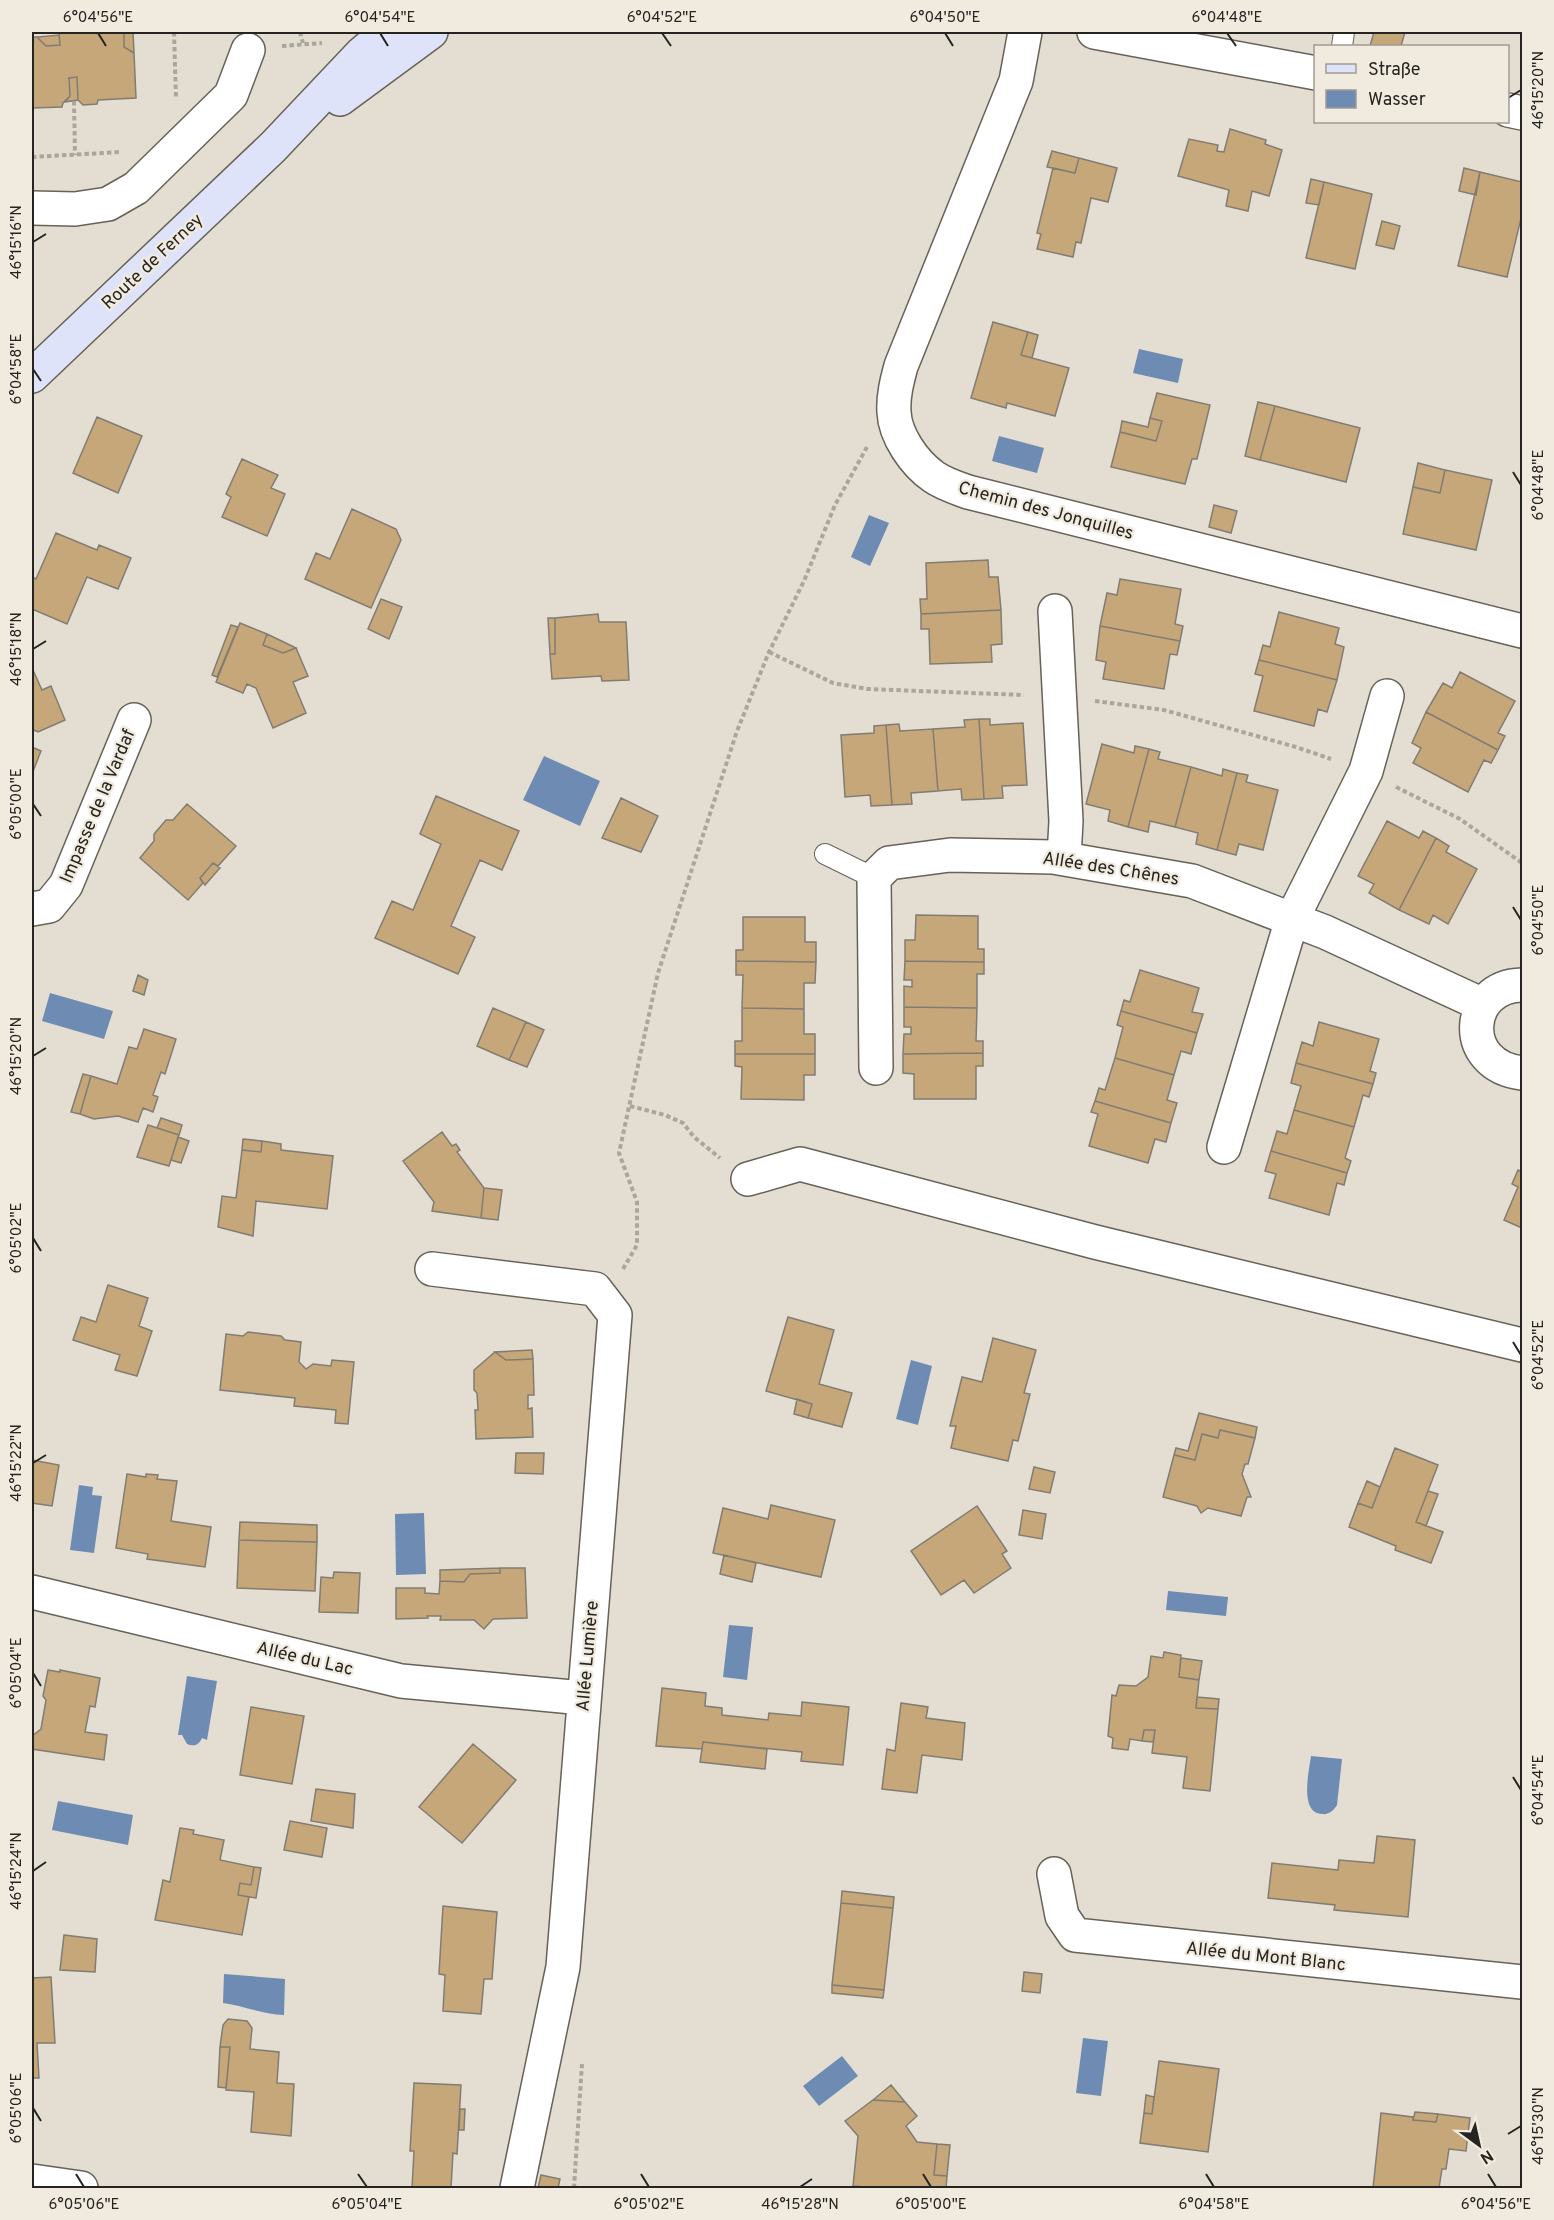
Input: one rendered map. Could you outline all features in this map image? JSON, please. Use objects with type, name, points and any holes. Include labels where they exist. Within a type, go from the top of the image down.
[{"type":"main road","name":"Route de Ferney","points":[[32,376],[273,147],[361,54],[387,32]]},
{"type":"main road","name":"Route de Ferney","points":[[273,147],[431,32]]},
{"type":"street","name":"Chemin des Jonquilles","points":[[1026,32],[1016,81],[901,366],[895,388],[894,415],[897,426],[901,438],[918,464],[936,478],[968,492],[1522,631]]},
{"type":"street","points":[[1094,32],[1314,73]]},
{"type":"street","points":[[32,208],[75,209],[108,204],[136,188],[231,95],[248,50]]},
{"type":"street","points":[[1054,611],[1066,821],[1064,858]]},
{"type":"street","points":[[1224,1147],[1292,919],[1366,771],[1387,696]]},
{"type":"street","name":"Impasse de la Vardaf","points":[[32,909],[49,906],[66,885],[134,720]]},
{"type":"street","name":"Allée des Chênes","points":[[874,878],[889,863],[950,855],[1064,858],[1192,881],[1325,932],[1483,1005]]},
{"type":"street","points":[[874,878],[876,1068]]},
{"type":"street","points":[[1522,985],[1511,985],[1496,992],[1483,1005],[1476,1024],[1478,1044],[1489,1061],[1506,1072],[1522,1073]]},
{"type":"street","points":[[748,1179],[800,1164],[1095,1242],[1522,1345]]},
{"type":"street","points":[[432,1269],[595,1289],[603,1300]]},
{"type":"street","name":"Allée Lumière","points":[[517,2188],[563,1967],[571,1885],[583,1698],[615,1315],[603,1300]]},
{"type":"street","name":"Allée du Lac","points":[[32,1593],[401,1681],[583,1698]]},
{"type":"street","name":"Allée du Mont Blanc","points":[[1054,1874],[1062,1916],[1075,1935],[1522,1982]]},
{"type":"street","points":[[32,2181],[81,2188]]},
{"type":"lane","points":[[825,854],[874,878]]},
{"type":"path","points":[[174,32],[176,106]]},
{"type":"path","points":[[300,32],[303,44]]},
{"type":"path","points":[[248,50],[323,43]]},
{"type":"path","points":[[74,101],[75,154]]},
{"type":"path","points":[[32,157],[131,151]]},
{"type":"path","points":[[603,1300],[637,1245],[637,1202],[620,1153],[661,963],[737,731],[769,652],[804,581],[835,505],[867,446],[897,426]]},
{"type":"path","points":[[769,652],[833,683],[868,689],[1059,697],[1164,710],[1296,747],[1366,771],[1460,819],[1522,863]]},
{"type":"path","points":[[630,1106],[665,1115],[683,1123],[694,1137],[748,1179]]},
{"type":"water","points":[[1139,349],[1183,359],[1178,383],[1133,373]]},
{"type":"water","points":[[999,436],[1044,448],[1037,473],[992,461]]},
{"type":"water","points":[[869,515],[889,523],[870,566],[851,557]]},
{"type":"water","points":[[544,756],[600,781],[580,826],[523,800]]},
{"type":"water","points":[[50,993],[113,1011],[104,1039],[42,1021]]},
{"type":"water","points":[[911,1360],[932,1366],[918,1425],[896,1419]]},
{"type":"water","points":[[79,1485],[93,1487],[92,1495],[102,1496],[94,1553],[70,1550]]},
{"type":"water","points":[[424,1513],[426,1574],[396,1575],[395,1514]]},
{"type":"water","points":[[1168,1591],[1228,1597],[1226,1616],[1166,1610]]},
{"type":"water","points":[[729,1625],[753,1627],[747,1680],[723,1677]]},
{"type":"water","points":[[187,1676],[217,1681],[207,1740],[202,1738],[196,1745],[187,1744],[182,1735],[178,1735]]},
{"type":"water","points":[[1311,1756],[1342,1759],[1337,1805],[1327,1814],[1315,1812],[1310,1807],[1307,1790]]},
{"type":"water","points":[[58,1801],[133,1815],[128,1845],[52,1830]]},
{"type":"water","points":[[224,1974],[285,1979],[284,2015],[223,2003]]},
{"type":"water","points":[[1083,2038],[1108,2041],[1101,2096],[1076,2093]]},
{"type":"water","points":[[842,2056],[858,2076],[819,2106],[803,2086]]},
{"type":"building","points":[[59,32],[124,32],[124,47],[134,53],[136,98],[98,100],[97,104],[83,105],[78,100],[77,77],[69,78],[70,96],[62,107],[32,108],[32,37],[37,37],[46,46],[60,45]]},
{"type":"building","points":[[124,32],[133,32],[134,53],[124,47]]},
{"type":"building","points":[[1374,32],[1405,32],[1401,45],[1370,45]]},
{"type":"building","points":[[59,35],[60,45],[46,46],[37,37]]},
{"type":"building","points":[[77,77],[78,100],[65,102],[70,96],[69,78]]},
{"type":"building","points":[[1230,129],[1266,140],[1265,144],[1282,150],[1269,196],[1252,191],[1248,211],[1226,206],[1229,190],[1178,176],[1189,139],[1218,145],[1217,151],[1224,152]]},
{"type":"building","points":[[1052,151],[1079,158],[1075,173],[1047,167]]},
{"type":"building","points":[[1079,158],[1117,168],[1108,202],[1091,198],[1081,243],[1076,242],[1073,257],[1037,249],[1041,234],[1037,233],[1053,168],[1075,173]]},
{"type":"building","points":[[1464,168],[1480,172],[1476,195],[1459,191]]},
{"type":"building","points":[[1480,172],[1522,182],[1522,214],[1507,277],[1458,266]]},
{"type":"building","points":[[1311,179],[1324,182],[1319,205],[1306,203]]},
{"type":"building","points":[[1324,182],[1372,194],[1355,269],[1306,258]]},
{"type":"building","points":[[1382,221],[1400,226],[1394,249],[1376,245]]},
{"type":"building","points":[[993,322],[1028,332],[1021,355],[1069,368],[1055,416],[1007,403],[1006,408],[971,398]]},
{"type":"building","points":[[1028,332],[1038,335],[1032,358],[1021,355]]},
{"type":"building","points":[[1157,393],[1210,405],[1197,459],[1192,459],[1185,484],[1111,467],[1120,432],[1156,441],[1162,421],[1150,418]]},
{"type":"building","points":[[1258,402],[1275,406],[1260,460],[1245,456]]},
{"type":"building","points":[[1275,406],[1360,428],[1346,482],[1260,460]]},
{"type":"building","points":[[97,417],[142,436],[118,493],[73,473]]},
{"type":"building","points":[[1150,418],[1162,421],[1156,441],[1120,432],[1122,421],[1148,427]]},
{"type":"building","points":[[242,459],[278,475],[271,488],[285,494],[267,536],[222,517],[231,497],[226,494]]},
{"type":"building","points":[[1418,463],[1445,470],[1440,493],[1413,487]]},
{"type":"building","points":[[1445,470],[1492,480],[1476,550],[1403,534],[1413,487],[1440,493]]},
{"type":"building","points":[[1214,505],[1237,511],[1231,533],[1209,527]]},
{"type":"building","points":[[352,509],[396,529],[401,540],[371,608],[305,579],[316,553],[330,559]]},
{"type":"building","points":[[56,533],[97,550],[99,545],[131,558],[118,589],[87,577],[67,624],[32,609],[32,577],[36,579]]},
{"type":"building","points":[[988,560],[989,577],[998,577],[1001,610],[921,614],[920,599],[927,599],[926,563]]},
{"type":"building","points":[[1120,579],[1181,589],[1175,624],[1183,626],[1180,641],[1100,626],[1107,593],[1117,595]]},
{"type":"building","points":[[381,599],[402,607],[389,639],[368,629]]},
{"type":"building","points":[[1001,610],[1002,644],[991,645],[992,662],[930,664],[929,629],[921,629],[921,614]]},
{"type":"building","points":[[1279,612],[1339,628],[1335,644],[1344,647],[1337,680],[1259,660],[1263,645],[1270,647]]},
{"type":"building","points":[[598,614],[599,622],[626,622],[629,680],[602,681],[601,676],[552,679],[550,654],[555,654],[555,618]]},
{"type":"building","points":[[548,618],[555,618],[555,654],[550,654]]},
{"type":"building","points":[[240,623],[267,634],[263,645],[283,653],[296,648],[308,676],[293,682],[306,713],[273,728],[256,688],[247,684],[243,693],[216,682]]},
{"type":"building","points":[[231,625],[238,627],[217,677],[212,675]]},
{"type":"building","points":[[1100,626],[1180,641],[1177,655],[1170,654],[1164,689],[1103,679],[1106,662],[1096,660]]},
{"type":"building","points":[[267,634],[296,648],[283,653],[263,645]]},
{"type":"building","points":[[1259,660],[1337,680],[1327,712],[1318,709],[1314,726],[1254,711],[1263,676],[1255,674]]},
{"type":"building","points":[[32,668],[42,690],[51,686],[65,720],[38,732],[34,730],[32,736]]},
{"type":"building","points":[[1460,672],[1515,701],[1498,733],[1505,736],[1498,750],[1426,712],[1443,683],[1452,688]]},
{"type":"building","points":[[1426,712],[1498,750],[1491,763],[1484,760],[1468,792],[1413,763],[1421,748],[1412,743]]},
{"type":"building","points":[[979,719],[984,799],[962,800],[961,789],[938,791],[933,729],[965,727],[964,720]]},
{"type":"building","points":[[979,719],[990,719],[990,725],[1023,723],[1027,785],[1002,786],[1003,798],[984,799]]},
{"type":"building","points":[[899,724],[900,731],[933,729],[938,791],[911,793],[912,804],[892,805],[886,725]]},
{"type":"building","points":[[886,725],[892,805],[871,806],[870,795],[845,797],[841,735],[874,733],[874,726]]},
{"type":"building","points":[[1102,744],[1134,753],[1135,746],[1149,749],[1128,827],[1108,821],[1110,810],[1086,804]]},
{"type":"building","points":[[32,747],[41,751],[32,774]]},
{"type":"building","points":[[1149,749],[1160,752],[1158,759],[1191,767],[1175,827],[1150,821],[1148,832],[1128,827]]},
{"type":"building","points":[[1191,767],[1222,776],[1223,769],[1237,773],[1217,850],[1196,844],[1198,833],[1175,827]]},
{"type":"building","points":[[1237,773],[1248,775],[1246,782],[1278,790],[1263,850],[1239,844],[1236,855],[1217,850]]},
{"type":"building","points":[[436,796],[519,831],[502,870],[480,860],[451,926],[475,937],[458,974],[375,938],[392,901],[413,910],[441,844],[420,834]]},
{"type":"building","points":[[621,798],[658,816],[641,852],[602,838]]},
{"type":"building","points":[[187,804],[236,846],[218,866],[213,863],[200,878],[203,883],[188,900],[140,858],[154,841],[154,834],[166,820],[173,820]]},
{"type":"building","points":[[1387,821],[1419,838],[1423,831],[1436,838],[1399,910],[1369,893],[1374,884],[1358,876]]},
{"type":"building","points":[[1436,838],[1449,846],[1446,852],[1477,869],[1448,924],[1433,915],[1429,924],[1399,910]]},
{"type":"building","points":[[213,863],[220,868],[205,885],[200,878]]},
{"type":"building","points":[[916,915],[978,916],[978,949],[984,949],[984,962],[905,961],[905,940],[915,940]]},
{"type":"building","points":[[743,917],[805,917],[805,942],[816,942],[816,962],[736,961],[736,950],[743,950]]},
{"type":"building","points":[[736,961],[816,962],[815,983],[804,983],[804,1009],[742,1008],[743,975],[736,975]]},
{"type":"building","points":[[905,961],[984,962],[984,974],[977,974],[977,1008],[904,1007],[904,986],[912,987],[912,980],[904,980]]},
{"type":"building","points":[[1140,970],[1199,988],[1192,1012],[1203,1014],[1197,1033],[1121,1011],[1124,1000],[1130,1002]]},
{"type":"building","points":[[138,975],[148,980],[144,995],[133,991]]},
{"type":"building","points":[[904,1007],[977,1008],[976,1041],[983,1041],[983,1053],[903,1054],[904,1034],[911,1034],[911,1027],[904,1027]]},
{"type":"building","points":[[493,1008],[526,1022],[509,1060],[477,1046]]},
{"type":"building","points":[[742,1008],[804,1009],[804,1034],[815,1034],[815,1054],[735,1054],[735,1041],[742,1041]]},
{"type":"building","points":[[1121,1011],[1197,1033],[1191,1054],[1181,1051],[1174,1075],[1115,1058],[1123,1027],[1117,1025]]},
{"type":"building","points":[[526,1022],[544,1030],[527,1067],[509,1060]]},
{"type":"building","points":[[1319,1022],[1379,1039],[1370,1071],[1376,1073],[1373,1084],[1296,1063],[1302,1042],[1313,1046]]},
{"type":"building","points":[[144,1029],[176,1039],[165,1074],[161,1072],[153,1095],[158,1097],[153,1112],[143,1108],[138,1122],[118,1116],[94,1119],[80,1114],[91,1076],[117,1084],[129,1047],[137,1049]]},
{"type":"building","points":[[983,1053],[983,1066],[976,1066],[976,1099],[914,1099],[914,1074],[903,1073],[903,1054]]},
{"type":"building","points":[[735,1054],[815,1054],[815,1075],[804,1075],[804,1100],[741,1099],[742,1067],[735,1066]]},
{"type":"building","points":[[1115,1058],[1174,1075],[1167,1100],[1177,1103],[1171,1123],[1095,1101],[1099,1088],[1105,1090]]},
{"type":"building","points":[[1296,1063],[1373,1084],[1369,1097],[1363,1095],[1354,1127],[1294,1110],[1301,1086],[1291,1083]]},
{"type":"building","points":[[83,1074],[91,1076],[80,1114],[71,1112]]},
{"type":"building","points":[[1095,1101],[1171,1123],[1166,1142],[1155,1139],[1148,1163],[1089,1146],[1098,1114],[1091,1112]]},
{"type":"building","points":[[1294,1110],[1354,1127],[1345,1158],[1351,1161],[1347,1173],[1271,1151],[1277,1131],[1287,1134]]},
{"type":"building","points":[[161,1118],[182,1125],[179,1135],[157,1128]]},
{"type":"building","points":[[148,1125],[179,1135],[169,1166],[137,1157]]},
{"type":"building","points":[[442,1132],[452,1146],[456,1144],[460,1150],[457,1152],[484,1188],[481,1218],[432,1211],[434,1202],[403,1161]]},
{"type":"building","points":[[178,1137],[189,1141],[181,1163],[171,1160]]},
{"type":"building","points":[[243,1139],[262,1141],[261,1152],[242,1150]]},
{"type":"building","points":[[262,1141],[281,1144],[281,1150],[333,1156],[327,1209],[256,1201],[253,1236],[218,1227],[222,1196],[236,1198],[242,1150],[261,1152]]},
{"type":"building","points":[[1271,1151],[1347,1173],[1344,1185],[1337,1183],[1329,1215],[1269,1198],[1276,1174],[1265,1171]]},
{"type":"building","points":[[1518,1170],[1522,1172],[1522,1228],[1504,1220],[1518,1187],[1512,1184]]},
{"type":"building","points":[[484,1188],[502,1190],[498,1220],[481,1218]]},
{"type":"building","points":[[108,1285],[148,1298],[139,1326],[152,1331],[137,1376],[115,1370],[120,1355],[73,1340],[81,1317],[96,1322]]},
{"type":"building","points":[[788,1317],[834,1330],[819,1384],[852,1393],[842,1427],[808,1418],[812,1404],[766,1391]]},
{"type":"building","points":[[248,1332],[281,1336],[285,1340],[301,1342],[299,1362],[306,1369],[313,1364],[331,1366],[332,1360],[354,1362],[348,1424],[335,1423],[336,1410],[294,1406],[295,1398],[220,1390],[226,1334],[243,1336]]},
{"type":"building","points":[[993,1338],[1036,1350],[1024,1393],[1030,1394],[1018,1441],[1013,1440],[1008,1461],[951,1448],[956,1426],[950,1426],[962,1377],[982,1382]]},
{"type":"building","points":[[532,1350],[533,1359],[506,1360],[495,1352]]},
{"type":"building","points":[[495,1352],[506,1360],[533,1359],[534,1395],[528,1395],[528,1409],[532,1408],[533,1437],[476,1439],[475,1410],[478,1410],[477,1393],[474,1390],[474,1370]]},
{"type":"building","points":[[797,1399],[812,1404],[808,1418],[794,1414]]},
{"type":"building","points":[[1199,1413],[1257,1427],[1255,1438],[1220,1430],[1218,1438],[1202,1434],[1195,1460],[1174,1455],[1176,1448],[1188,1451]]},
{"type":"building","points":[[1220,1430],[1255,1438],[1248,1464],[1245,1464],[1242,1474],[1251,1497],[1247,1497],[1241,1516],[1208,1508],[1201,1513],[1197,1506],[1163,1497],[1174,1455],[1195,1460],[1202,1434],[1218,1438]]},
{"type":"building","points":[[1395,1448],[1438,1465],[1416,1522],[1443,1532],[1431,1563],[1395,1550],[1396,1546],[1349,1527],[1358,1503],[1372,1508]]},
{"type":"building","points":[[516,1453],[544,1453],[543,1474],[515,1473]]},
{"type":"building","points":[[32,1460],[59,1465],[52,1506],[32,1503]]},
{"type":"building","points":[[1034,1467],[1055,1472],[1050,1493],[1029,1489]]},
{"type":"building","points":[[127,1474],[146,1477],[146,1474],[158,1475],[157,1479],[177,1481],[171,1521],[211,1527],[205,1567],[147,1559],[148,1554],[116,1548]]},
{"type":"building","points":[[1367,1481],[1380,1487],[1372,1508],[1358,1503]]},
{"type":"building","points":[[1428,1491],[1438,1494],[1426,1526],[1416,1522]]},
{"type":"building","points":[[771,1505],[835,1520],[821,1577],[713,1553],[723,1508],[768,1519]]},
{"type":"building","points":[[977,1506],[1007,1551],[1002,1554],[1011,1568],[974,1593],[964,1580],[941,1595],[911,1551]]},
{"type":"building","points":[[1023,1510],[1046,1514],[1042,1539],[1019,1535]]},
{"type":"building","points":[[240,1522],[317,1525],[317,1542],[239,1540]]},
{"type":"building","points":[[239,1540],[317,1542],[315,1591],[237,1588]]},
{"type":"building","points":[[724,1555],[756,1563],[752,1582],[720,1574]]},
{"type":"building","points":[[500,1568],[500,1573],[470,1574],[464,1582],[440,1581],[440,1570]]},
{"type":"building","points":[[500,1568],[525,1568],[527,1618],[493,1619],[484,1629],[474,1620],[440,1620],[441,1616],[396,1619],[396,1588],[425,1588],[425,1593],[439,1594],[440,1581],[464,1582],[470,1574],[500,1573]]},
{"type":"building","points":[[334,1572],[360,1573],[358,1613],[319,1612],[321,1577],[333,1578]]},
{"type":"building","points":[[1164,1652],[1181,1655],[1179,1677],[1199,1680],[1196,1708],[1218,1709],[1210,1791],[1183,1788],[1187,1757],[1152,1753],[1155,1730],[1144,1730],[1142,1741],[1130,1739],[1128,1750],[1112,1748],[1113,1738],[1108,1736],[1112,1695],[1116,1696],[1119,1685],[1136,1686],[1148,1677],[1151,1656],[1163,1658]]},
{"type":"building","points":[[1181,1658],[1202,1661],[1199,1680],[1179,1677]]},
{"type":"building","points":[[48,1670],[60,1672],[60,1670],[100,1678],[95,1707],[90,1706],[85,1732],[107,1735],[104,1760],[32,1749],[32,1736],[41,1729],[46,1700],[43,1696]]},
{"type":"building","points":[[662,1688],[706,1693],[705,1706],[722,1708],[722,1715],[768,1720],[769,1713],[801,1716],[802,1702],[849,1707],[843,1765],[801,1761],[802,1752],[703,1742],[702,1749],[656,1746]]},
{"type":"building","points":[[1197,1697],[1219,1699],[1218,1709],[1196,1708]]},
{"type":"building","points":[[901,1703],[928,1707],[926,1718],[965,1723],[962,1760],[922,1755],[917,1793],[882,1789],[887,1749],[895,1751]]},
{"type":"building","points":[[251,1707],[304,1716],[292,1784],[240,1775]]},
{"type":"building","points":[[1144,1730],[1155,1730],[1153,1742],[1142,1741]]},
{"type":"building","points":[[703,1742],[767,1749],[765,1769],[700,1762]]},
{"type":"building","points":[[473,1744],[516,1780],[462,1843],[419,1807]]},
{"type":"building","points":[[316,1789],[355,1794],[353,1828],[311,1821]]},
{"type":"building","points":[[290,1821],[327,1828],[322,1857],[284,1850]]},
{"type":"building","points":[[180,1828],[194,1830],[193,1834],[224,1840],[220,1860],[254,1867],[251,1885],[240,1883],[238,1895],[249,1897],[242,1935],[155,1920],[163,1880],[170,1882]]},
{"type":"building","points":[[1377,1836],[1415,1840],[1408,1917],[1334,1910],[1335,1905],[1268,1898],[1272,1863],[1338,1870],[1339,1860],[1374,1863]]},
{"type":"building","points":[[254,1867],[261,1868],[256,1898],[238,1895],[240,1883],[251,1885]]},
{"type":"building","points":[[842,1891],[894,1897],[893,1908],[841,1903]]},
{"type":"building","points":[[841,1903],[893,1908],[884,1990],[832,1985]]},
{"type":"building","points":[[443,1906],[497,1912],[492,1979],[484,1979],[481,2014],[443,2011],[445,1975],[439,1974]]},
{"type":"building","points":[[64,1935],[97,1939],[95,1972],[60,1970]]},
{"type":"building","points":[[1024,1972],[1042,1974],[1040,1993],[1022,1991]]},
{"type":"building","points":[[51,1977],[55,2043],[37,2043],[39,2078],[32,2078],[32,1978]]},
{"type":"building","points":[[832,1985],[884,1990],[883,1998],[832,1993]]},
{"type":"building","points":[[228,2019],[247,2021],[252,2028],[250,2049],[279,2052],[277,2083],[294,2084],[291,2136],[251,2132],[254,2092],[226,2090],[230,2047],[220,2047],[223,2025]]},
{"type":"building","points":[[220,2047],[230,2047],[226,2088],[218,2087]]},
{"type":"building","points":[[1159,2061],[1219,2069],[1208,2152],[1140,2143],[1144,2113],[1152,2114]]},
{"type":"building","points":[[414,2083],[461,2085],[457,2154],[453,2153],[451,2188],[412,2188],[414,2151],[410,2151]]},
{"type":"building","points":[[891,2085],[905,2102],[873,2100]]},
{"type":"building","points":[[1146,2095],[1154,2097],[1152,2114],[1144,2113]]},
{"type":"building","points":[[873,2100],[905,2102],[917,2116],[906,2126],[917,2142],[937,2144],[934,2175],[947,2176],[946,2188],[853,2186],[858,2136],[845,2121]]},
{"type":"building","points":[[460,2109],[465,2109],[464,2130],[459,2130]]},
{"type":"building","points":[[1415,2112],[1438,2114],[1436,2122],[1413,2120]]},
{"type":"building","points":[[1381,2113],[1436,2122],[1438,2114],[1470,2118],[1466,2151],[1449,2149],[1446,2169],[1442,2169],[1439,2188],[1373,2188]]},
{"type":"building","points":[[937,2144],[950,2145],[947,2176],[934,2175]]},
{"type":"building","points":[[541,2175],[560,2179],[558,2188],[538,2188]]}]
